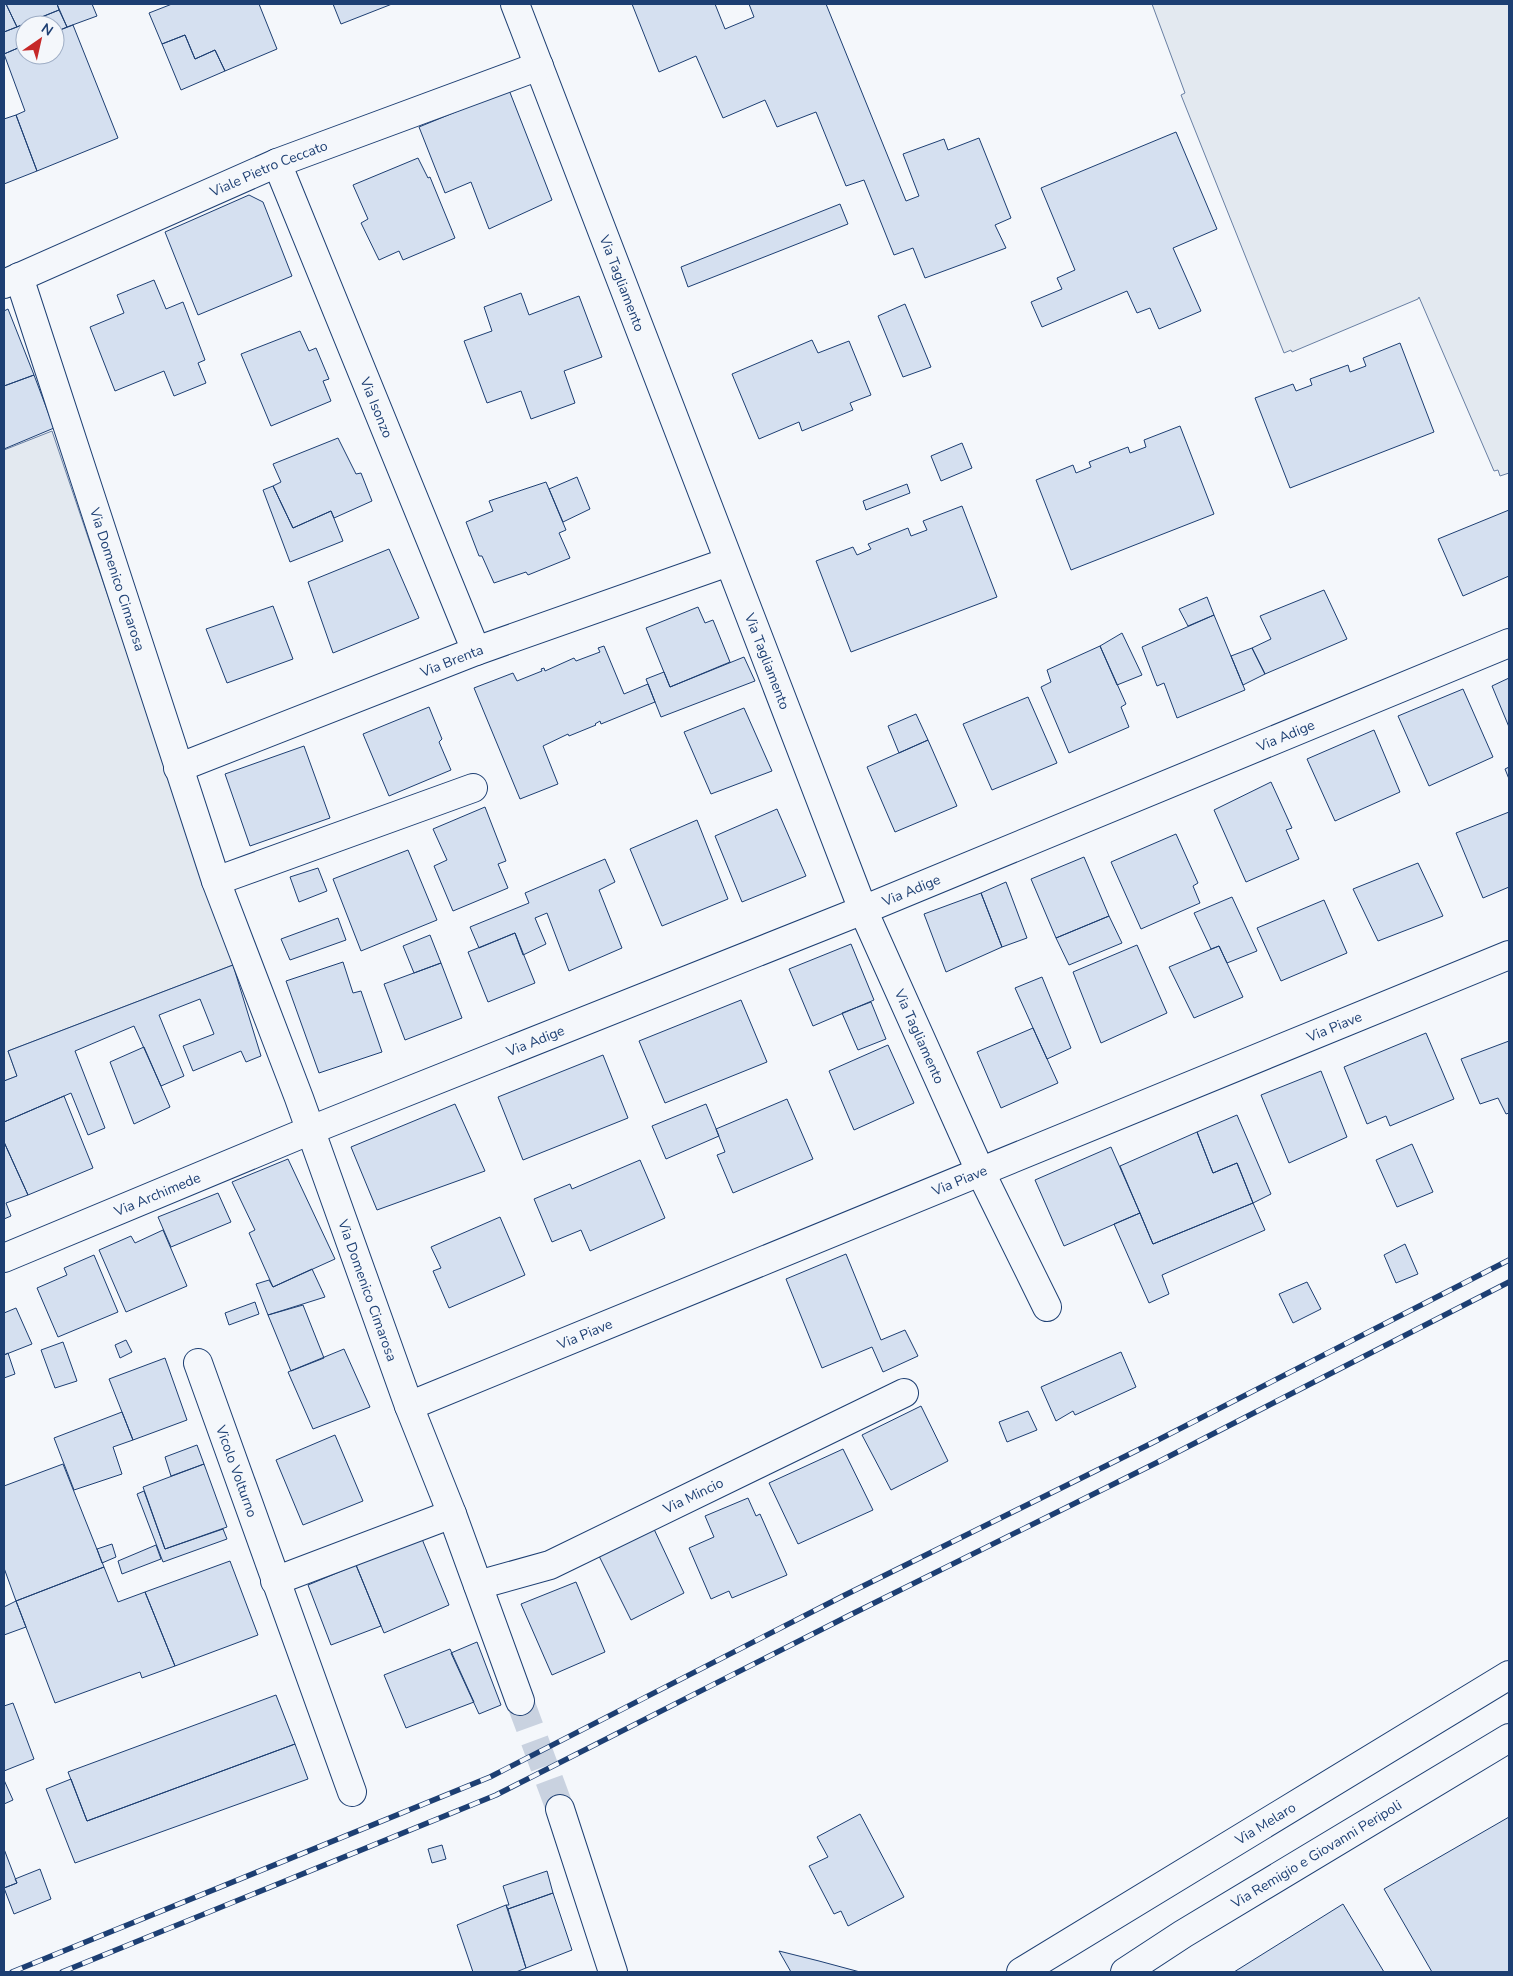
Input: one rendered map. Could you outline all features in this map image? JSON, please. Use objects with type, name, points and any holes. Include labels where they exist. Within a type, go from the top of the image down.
[{"type":"street","name":"Via Tagliamento","points":[[515,4],[862,910],[980,1171],[1047,1307]]},
{"type":"street","name":"Viale Pietro Ceccato","points":[[11,281],[277,163],[539,66]]},
{"type":"street","name":"Via Isonzo","points":[[277,163],[476,651]]},
{"type":"street","name":"Via Domenico Cimarosa","points":[[11,281],[216,881],[311,1130],[409,1406],[452,1514],[520,1702]]},
{"type":"street","name":"Via Brenta","points":[[178,768],[476,651],[728,562]]},
{"type":"street","name":"Via Adige","points":[[311,1130],[862,910],[1509,643]]},
{"type":"street","points":[[216,881],[473,788]]},
{"type":"street","name":"Via Piave","points":[[409,1406],[1509,955]]},
{"type":"street","name":"Via Archimede","points":[[4,1258],[311,1130]]},
{"type":"street","name":"Vicolo Volturno","points":[[198,1363],[352,1792]]},
{"type":"street","name":"Via Mincio","points":[[478,1585],[550,1565],[904,1393]]},
{"type":"street","points":[[275,1580],[452,1514]]},
{"type":"street","name":"Via Melaro","points":[[1021,1972],[1509,1675]]},
{"type":"street","name":"Via Remigio e Giovanni Peripoli","points":[[1125,1972],[1183,1934],[1509,1738]]},
{"type":"street","points":[[560,1809],[613,1972]]},
{"type":"shaded area","points":[[1152,4],[1509,4],[1509,473],[1500,476],[1498,470],[1494,471],[1419,297],[1292,352],[1291,350],[1284,353],[1181,95],[1185,93]]},
{"type":"shaded area","points":[[52,431],[233,965],[8,1051],[17,1076],[4,1081],[4,450]]},
{"type":"building","points":[[4,4],[6,4],[15,23],[15,28],[4,32]]},
{"type":"building","points":[[6,4],[57,4],[59,10],[47,15],[15,15],[15,23]]},
{"type":"building","points":[[57,4],[92,4],[97,16],[67,27],[65,15],[62,15]]},
{"type":"building","points":[[172,4],[259,4],[277,49],[225,71],[215,50],[195,59],[185,35],[162,44],[149,13]]},
{"type":"building","points":[[333,4],[392,4],[341,24]]},
{"type":"building","points":[[632,4],[715,4],[725,29],[754,17],[749,4],[826,4],[906,201],[919,196],[903,154],[944,139],[948,150],[979,138],[1011,218],[995,225],[1006,248],[925,278],[913,248],[894,255],[864,180],[846,186],[816,112],[777,127],[765,100],[723,118],[696,56],[659,72]]},
{"type":"building","points":[[59,10],[61,15],[46,15]]},
{"type":"building","points":[[73,25],[118,138],[37,171],[16,115],[25,111],[4,54],[15,49],[15,65],[65,65],[65,28]]},
{"type":"building","points":[[15,28],[15,49],[4,54],[4,32]]},
{"type":"building","points":[[185,35],[195,59],[215,50],[225,71],[181,90],[162,44]]},
{"type":"building","points":[[509,90],[552,200],[489,229],[471,182],[445,193],[419,127]]},
{"type":"building","points":[[16,115],[37,171],[4,184],[4,119]]},
{"type":"building","points":[[1176,132],[1217,229],[1173,248],[1201,311],[1159,329],[1150,308],[1137,313],[1127,291],[1042,327],[1031,302],[1062,289],[1057,278],[1075,270],[1041,188]]},
{"type":"building","points":[[418,158],[428,178],[430,177],[455,238],[403,260],[399,251],[379,260],[361,223],[368,219],[353,185]]},
{"type":"building","points":[[249,195],[263,202],[292,276],[198,315],[165,232]]},
{"type":"building","points":[[840,204],[848,224],[688,287],[681,267]]},
{"type":"building","points":[[154,280],[166,309],[183,302],[205,360],[198,363],[206,383],[174,396],[164,371],[115,391],[90,327],[124,313],[117,295]]},
{"type":"building","points":[[521,293],[529,315],[579,296],[602,357],[564,371],[575,403],[531,419],[521,391],[487,403],[464,341],[492,331],[484,307]]},
{"type":"building","points":[[905,304],[931,367],[903,377],[878,316]]},
{"type":"building","points":[[8,309],[34,375],[4,386],[4,311]]},
{"type":"building","points":[[300,331],[309,351],[316,348],[329,379],[323,381],[331,401],[271,426],[241,354]]},
{"type":"building","points":[[812,340],[818,353],[849,341],[871,395],[850,403],[853,410],[802,431],[799,422],[759,439],[732,374]]},
{"type":"building","points":[[1400,343],[1434,432],[1290,488],[1255,398],[1293,384],[1296,391],[1312,385],[1310,379],[1348,365],[1350,372],[1366,366],[1363,358]]},
{"type":"building","points":[[34,375],[54,428],[4,449],[4,386]]},
{"type":"building","points":[[1180,426],[1214,514],[1071,570],[1036,480],[1073,465],[1076,473],[1091,467],[1089,462],[1128,447],[1130,453],[1146,447],[1144,440]]},
{"type":"building","points":[[338,438],[356,474],[361,473],[372,501],[334,518],[331,511],[293,528],[273,486],[281,482],[273,464]]},
{"type":"building","points":[[962,443],[972,468],[941,481],[931,456]]},
{"type":"building","points":[[577,477],[590,509],[563,522],[549,489]]},
{"type":"building","points":[[546,482],[566,530],[559,533],[570,558],[528,575],[526,572],[494,583],[482,556],[479,556],[466,522],[493,511],[489,501]]},
{"type":"building","points":[[907,484],[910,493],[866,510],[863,501]]},
{"type":"building","points":[[273,486],[293,528],[331,511],[343,541],[290,562],[263,490]]},
{"type":"building","points":[[962,506],[997,597],[851,652],[816,561],[853,547],[857,555],[871,549],[868,544],[908,528],[911,536],[927,530],[923,521]]},
{"type":"building","points":[[1509,510],[1509,576],[1463,596],[1438,539]]},
{"type":"building","points":[[389,549],[419,618],[333,653],[308,582]]},
{"type":"building","points":[[1324,590],[1347,639],[1265,674],[1252,648],[1271,639],[1260,616]]},
{"type":"building","points":[[1207,597],[1214,615],[1188,626],[1179,609]]},
{"type":"building","points":[[273,606],[293,659],[227,683],[206,629]]},
{"type":"building","points":[[698,607],[705,623],[713,620],[730,662],[670,687],[646,628]]},
{"type":"building","points":[[1214,615],[1245,690],[1177,718],[1164,683],[1157,686],[1142,647]]},
{"type":"building","points":[[1122,633],[1142,675],[1117,685],[1100,646]]},
{"type":"building","points":[[604,646],[624,694],[648,684],[655,702],[601,724],[600,721],[596,725],[569,736],[568,734],[543,746],[558,784],[520,799],[474,688],[513,673],[517,681],[542,671],[541,669],[544,668],[545,671],[574,658],[576,661],[600,652],[598,648]]},
{"type":"building","points":[[1100,646],[1126,704],[1121,707],[1129,727],[1069,753],[1041,687],[1051,682],[1047,670]]},
{"type":"building","points":[[1252,648],[1265,674],[1243,685],[1231,656]]},
{"type":"building","points":[[744,657],[755,681],[661,717],[646,679],[664,672],[670,687]]},
{"type":"building","points":[[1509,678],[1509,727],[1492,686]]},
{"type":"building","points":[[1463,689],[1493,757],[1429,786],[1398,716]]},
{"type":"building","points":[[1028,697],[1057,763],[992,790],[963,724]]},
{"type":"building","points":[[429,707],[442,739],[439,742],[451,770],[389,796],[363,734]]},
{"type":"building","points":[[744,708],[772,771],[711,794],[684,732]]},
{"type":"building","points":[[916,714],[928,740],[899,753],[888,726]]},
{"type":"building","points":[[1374,730],[1400,792],[1335,821],[1307,759]]},
{"type":"building","points":[[928,740],[957,806],[895,832],[867,767]]},
{"type":"building","points":[[304,746],[330,818],[250,846],[225,774]]},
{"type":"building","points":[[1509,767],[1509,779],[1505,769]]},
{"type":"building","points":[[1271,782],[1292,828],[1286,830],[1299,859],[1246,882],[1214,810]]},
{"type":"building","points":[[485,807],[506,861],[498,864],[508,888],[453,911],[434,866],[447,860],[433,829]]},
{"type":"building","points":[[777,809],[806,876],[742,902],[715,836]]},
{"type":"building","points":[[1509,812],[1509,887],[1483,898],[1456,833]]},
{"type":"building","points":[[697,820],[728,899],[662,926],[630,849]]},
{"type":"building","points":[[1176,834],[1198,883],[1193,886],[1200,903],[1141,929],[1111,862]]},
{"type":"building","points":[[408,850],[437,920],[361,951],[333,879]]},
{"type":"building","points":[[1084,857],[1109,916],[1056,938],[1031,879]]},
{"type":"building","points":[[605,859],[615,882],[599,890],[622,948],[569,971],[547,913],[535,918],[546,944],[523,955],[515,933],[479,948],[470,927],[529,903],[525,893]]},
{"type":"building","points":[[1418,863],[1443,916],[1378,941],[1353,889]]},
{"type":"building","points":[[318,868],[327,891],[299,902],[290,877]]},
{"type":"building","points":[[1006,882],[1027,938],[1002,947],[981,893]]},
{"type":"building","points":[[981,893],[1002,947],[946,972],[924,914]]},
{"type":"building","points":[[1232,897],[1257,951],[1227,963],[1219,946],[1211,949],[1194,913]]},
{"type":"building","points":[[1324,900],[1347,953],[1281,981],[1257,928]]},
{"type":"building","points":[[1109,916],[1122,943],[1069,965],[1056,938]]},
{"type":"building","points":[[338,918],[346,940],[290,960],[281,939]]},
{"type":"building","points":[[515,933],[535,983],[488,1002],[468,952]]},
{"type":"building","points":[[430,935],[441,963],[414,973],[403,946]]},
{"type":"building","points":[[851,944],[874,1000],[813,1026],[789,969]]},
{"type":"building","points":[[1137,945],[1167,1013],[1101,1043],[1073,972]]},
{"type":"building","points":[[1219,946],[1243,997],[1194,1018],[1169,967]]},
{"type":"building","points":[[343,962],[353,993],[361,991],[382,1052],[319,1073],[286,981]]},
{"type":"building","points":[[441,963],[462,1018],[405,1040],[384,984]]},
{"type":"building","points":[[233,965],[261,1056],[246,1062],[241,1051],[193,1071],[183,1046],[214,1034],[200,999],[159,1015],[184,1076],[161,1086],[134,1026],[75,1051],[105,1128],[88,1135],[71,1093],[4,1122],[4,1081],[17,1076],[8,1051]]},
{"type":"building","points":[[1042,977],[1071,1048],[1047,1059],[1015,988]]},
{"type":"building","points":[[741,1000],[767,1062],[665,1103],[639,1041]]},
{"type":"building","points":[[871,1002],[886,1039],[858,1050],[842,1013]]},
{"type":"building","points":[[1033,1028],[1058,1083],[1001,1108],[977,1052]]},
{"type":"building","points":[[1426,1033],[1454,1099],[1390,1126],[1386,1116],[1367,1124],[1344,1067]]},
{"type":"building","points":[[1509,1041],[1509,1113],[1506,1114],[1498,1098],[1480,1104],[1461,1059]]},
{"type":"building","points":[[888,1045],[914,1103],[854,1130],[829,1071]]},
{"type":"building","points":[[144,1047],[170,1107],[134,1124],[110,1062]]},
{"type":"building","points":[[603,1055],[628,1118],[523,1160],[498,1097]]},
{"type":"building","points":[[1321,1071],[1347,1137],[1289,1163],[1261,1095]]},
{"type":"building","points":[[64,1096],[93,1168],[28,1195],[4,1142],[4,1122]]},
{"type":"building","points":[[787,1099],[813,1159],[733,1193],[717,1155],[725,1152],[716,1129]]},
{"type":"building","points":[[455,1104],[485,1171],[377,1210],[351,1147]]},
{"type":"building","points":[[706,1104],[719,1136],[666,1159],[652,1126]]},
{"type":"building","points":[[1237,1115],[1271,1194],[1253,1203],[1237,1163],[1213,1173],[1197,1132]]},
{"type":"building","points":[[1197,1132],[1213,1173],[1237,1163],[1253,1203],[1153,1244],[1120,1166]]},
{"type":"building","points":[[4,1142],[28,1195],[6,1203],[11,1216],[4,1219]]},
{"type":"building","points":[[1412,1144],[1433,1192],[1397,1207],[1376,1160]]},
{"type":"building","points":[[1111,1147],[1140,1213],[1064,1246],[1035,1180]]},
{"type":"building","points":[[288,1159],[335,1259],[273,1287],[249,1233],[255,1230],[232,1182]]},
{"type":"building","points":[[640,1160],[665,1218],[590,1251],[581,1230],[552,1242],[534,1199],[570,1184],[572,1189]]},
{"type":"building","points":[[218,1193],[231,1222],[171,1247],[158,1217]]},
{"type":"building","points":[[1253,1203],[1265,1230],[1162,1275],[1169,1294],[1149,1303],[1114,1224],[1140,1213],[1153,1244]]},
{"type":"building","points":[[500,1217],[525,1275],[449,1308],[433,1271],[441,1268],[431,1247]]},
{"type":"building","points":[[163,1230],[187,1286],[126,1312],[99,1250],[131,1236],[135,1243]]},
{"type":"building","points":[[1405,1244],[1418,1274],[1396,1283],[1384,1255]]},
{"type":"building","points":[[846,1254],[881,1340],[905,1330],[918,1356],[883,1372],[872,1347],[822,1368],[786,1279]]},
{"type":"building","points":[[94,1255],[118,1312],[58,1337],[37,1288],[67,1275],[64,1268]]},
{"type":"building","points":[[312,1269],[325,1297],[268,1315],[256,1284],[269,1280],[273,1287]]},
{"type":"building","points":[[1307,1282],[1321,1309],[1293,1323],[1279,1294]]},
{"type":"building","points":[[255,1302],[259,1314],[229,1325],[225,1313]]},
{"type":"building","points":[[303,1305],[324,1358],[291,1371],[268,1315]]},
{"type":"building","points":[[16,1308],[32,1344],[4,1355],[4,1313]]},
{"type":"building","points":[[126,1340],[132,1352],[120,1358],[115,1345]]},
{"type":"building","points":[[63,1342],[77,1381],[55,1388],[41,1350]]},
{"type":"building","points":[[344,1349],[370,1407],[313,1429],[288,1372]]},
{"type":"building","points":[[1121,1352],[1136,1387],[1075,1415],[1073,1411],[1056,1421],[1041,1387]]},
{"type":"building","points":[[8,1353],[15,1374],[4,1378],[4,1355]]},
{"type":"building","points":[[165,1358],[187,1420],[133,1440],[109,1379]]},
{"type":"building","points":[[921,1406],[948,1461],[891,1490],[862,1435]]},
{"type":"building","points":[[1028,1411],[1037,1430],[1007,1442],[999,1422]]},
{"type":"building","points":[[122,1412],[133,1440],[113,1447],[122,1474],[74,1490],[54,1438]]},
{"type":"building","points":[[335,1435],[363,1501],[303,1525],[276,1460]]},
{"type":"building","points":[[197,1445],[204,1464],[171,1476],[165,1457]]},
{"type":"building","points":[[843,1449],[873,1510],[798,1544],[769,1483]]},
{"type":"building","points":[[63,1464],[104,1567],[16,1601],[4,1568],[4,1486]]},
{"type":"building","points":[[204,1464],[227,1527],[165,1549],[143,1487]]},
{"type":"building","points":[[144,1491],[165,1549],[223,1529],[227,1539],[163,1562],[137,1494]]},
{"type":"building","points":[[748,1498],[756,1516],[760,1514],[787,1575],[732,1598],[729,1591],[711,1599],[689,1548],[714,1537],[705,1516]]},
{"type":"building","points":[[653,1527],[684,1593],[631,1620],[598,1554]]},
{"type":"building","points":[[422,1539],[449,1605],[384,1633],[356,1565]]},
{"type":"building","points":[[112,1544],[116,1557],[102,1563],[97,1549]]},
{"type":"building","points":[[156,1545],[161,1559],[122,1574],[118,1561]]},
{"type":"building","points":[[230,1561],[258,1635],[175,1666],[145,1592]]},
{"type":"building","points":[[356,1565],[381,1626],[331,1645],[308,1585]]},
{"type":"building","points":[[104,1567],[118,1602],[145,1592],[175,1666],[142,1678],[140,1672],[55,1703],[16,1601]]},
{"type":"building","points":[[576,1582],[605,1652],[552,1675],[521,1604]]},
{"type":"building","points":[[16,1601],[26,1627],[4,1635],[4,1607]]},
{"type":"building","points":[[477,1642],[501,1705],[479,1714],[451,1653]]},
{"type":"building","points":[[450,1649],[474,1702],[406,1728],[384,1675]]},
{"type":"building","points":[[276,1695],[295,1744],[87,1821],[68,1772]]},
{"type":"building","points":[[13,1703],[34,1759],[4,1771],[4,1706]]},
{"type":"building","points":[[295,1744],[308,1779],[75,1863],[46,1789],[71,1779],[87,1821]]},
{"type":"building","points":[[4,1780],[13,1800],[4,1804]]},
{"type":"building","points":[[860,1814],[904,1897],[848,1926],[841,1911],[834,1914],[809,1866],[828,1857],[817,1837]]},
{"type":"building","points":[[1509,1817],[1509,1972],[1432,1972],[1384,1889]]},
{"type":"building","points":[[442,1845],[446,1859],[432,1863],[428,1849]]},
{"type":"building","points":[[4,1849],[17,1883],[4,1888]]},
{"type":"building","points":[[40,1869],[51,1899],[14,1914],[4,1888],[17,1883],[15,1879]]},
{"type":"building","points":[[547,1871],[553,1893],[508,1909],[506,1905],[509,1905],[503,1886]]},
{"type":"building","points":[[553,1893],[572,1950],[526,1968],[508,1909]]},
{"type":"building","points":[[1343,1904],[1384,1972],[1234,1972]]},
{"type":"building","points":[[506,1905],[526,1968],[516,1972],[473,1972],[457,1925]]},
{"type":"building","points":[[779,1951],[819,1961],[860,1972],[791,1972]]},
{"type":"tunnel","points":[[520,1701],[560,1809]]},
{"type":"railway","points":[[12,1972],[490,1777],[843,1596],[1152,1443],[1509,1260]]},
{"type":"railway","points":[[62,1972],[496,1795],[852,1614],[1158,1462],[1509,1282]]}]
